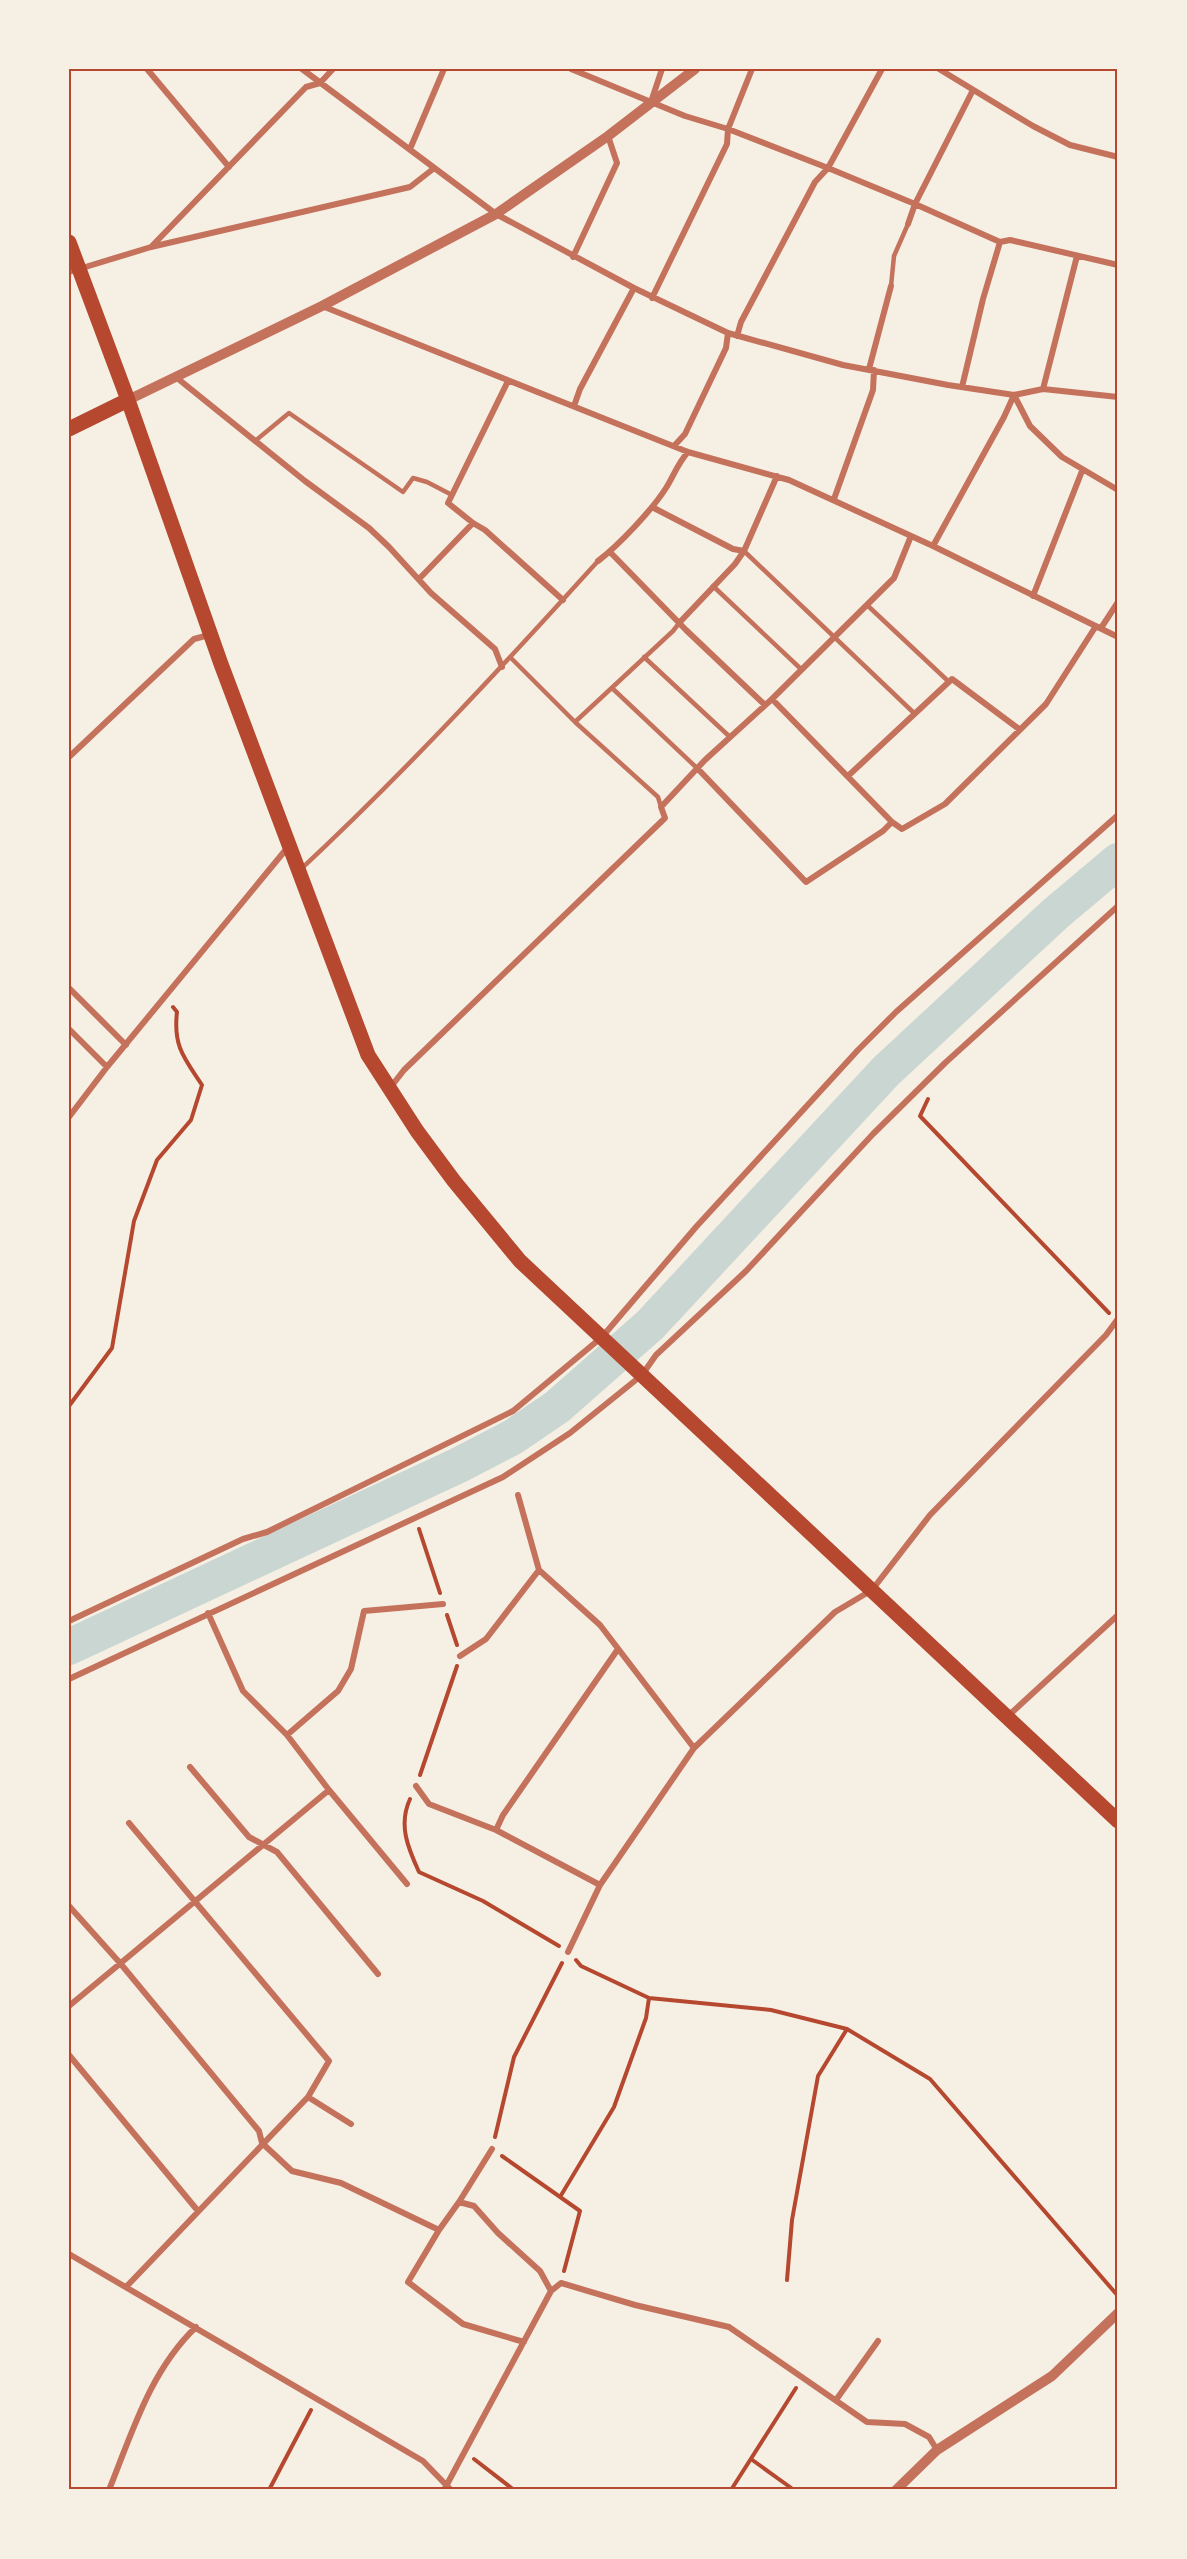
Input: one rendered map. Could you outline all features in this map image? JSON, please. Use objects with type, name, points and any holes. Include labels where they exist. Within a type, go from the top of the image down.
[{"type":"main road","points":[[69,243],[74,271],[128,400],[211,634],[368,1055],[389,1089],[454,1181],[520,1261],[1118,1821]]},
{"type":"main road","points":[[69,429],[128,400]]},
{"type":"street","points":[[147,69],[229,167]]},
{"type":"street","points":[[302,69],[496,214],[652,298],[728,333],[871,370],[962,387],[1014,395],[1042,389],[1118,396]]},
{"type":"street","points":[[151,247],[306,87],[320,82],[333,69]]},
{"type":"street","points":[[410,149],[444,69]]},
{"type":"street","points":[[571,69],[651,102],[828,168],[1000,242],[1010,240],[1118,265]]},
{"type":"street","points":[[651,102],[662,69]]},
{"type":"street","points":[[128,400],[322,306],[496,214],[608,136],[695,69]]},
{"type":"street","points":[[652,298],[727,144],[728,129],[752,69]]},
{"type":"street","points":[[737,336],[741,322],[815,182],[828,168],[882,69]]},
{"type":"street","points":[[939,69],[1033,126],[1070,145],[1118,157]]},
{"type":"street","points":[[908,224],[915,204],[973,90]]},
{"type":"street","points":[[573,257],[617,163],[608,136]]},
{"type":"street","points":[[74,271],[151,247],[410,187],[433,169]]},
{"type":"street","points":[[962,387],[983,299],[1000,242]]},
{"type":"street","points":[[1042,389],[1077,256]]},
{"type":"street","points":[[834,499],[873,390],[871,370],[891,286]]},
{"type":"street","points":[[574,406],[580,389],[634,288]]},
{"type":"street","points":[[322,306],[688,452],[777,476],[834,499],[1118,637]]},
{"type":"street","points":[[674,446],[685,434],[726,348],[728,333]]},
{"type":"street","points":[[177,378],[369,528],[419,579],[495,649],[502,667]]},
{"type":"street","points":[[508,381],[448,503],[485,530],[563,600]]},
{"type":"street","points":[[1014,395],[1030,426],[1062,458],[1118,490]]},
{"type":"street","points":[[933,546],[1014,395]]},
{"type":"street","points":[[598,561],[610,552],[652,507],[667,488],[679,462],[688,452]]},
{"type":"street","points":[[1033,596],[1082,471]]},
{"type":"street","points":[[680,622],[735,564],[744,551],[777,476]]},
{"type":"street","points":[[652,507],[733,549],[744,551]]},
{"type":"street","points":[[419,579],[473,523]]},
{"type":"street","points":[[389,1089],[404,1070],[665,818],[661,807],[894,578],[911,536]]},
{"type":"street","points":[[610,552],[686,630],[765,705]]},
{"type":"street","points":[[772,699],[892,822],[902,829],[945,804],[1046,704],[1118,603]]},
{"type":"street","points":[[69,757],[194,639],[211,634]]},
{"type":"street","points":[[848,776],[952,679],[1019,729]]},
{"type":"street","points":[[698,769],[806,882],[883,831],[892,822]]},
{"type":"street","points":[[69,1621],[243,1539],[267,1532],[513,1411],[602,1337],[696,1227],[858,1050],[896,1012],[1118,815]]},
{"type":"street","points":[[69,1117],[107,1067],[291,844]]},
{"type":"street","points":[[69,1679],[503,1477],[570,1433],[642,1375],[656,1355],[746,1271],[873,1134],[954,1055],[1118,906]]},
{"type":"street","points":[[69,988],[126,1045]]},
{"type":"street","points":[[69,1029],[107,1067]]},
{"type":"street","points":[[568,1952],[600,1885],[694,1748],[835,1612],[872,1590],[930,1515],[1106,1335],[1117,1320]]},
{"type":"street","points":[[518,1495],[539,1570],[600,1625],[694,1748]]},
{"type":"street","points":[[460,1656],[486,1639],[539,1570]]},
{"type":"street","points":[[287,1735],[338,1691],[351,1670],[364,1611],[443,1604]]},
{"type":"street","points":[[208,1613],[243,1691],[287,1735],[407,1884]]},
{"type":"street","points":[[1007,1717],[1118,1616]]},
{"type":"street","points":[[496,1830],[503,1815],[618,1649]]},
{"type":"street","points":[[190,1767],[249,1837],[277,1852],[378,1974]]},
{"type":"street","points":[[416,1786],[429,1804],[496,1830],[600,1885]]},
{"type":"street","points":[[69,2006],[329,1790]]},
{"type":"street","points":[[126,2287],[308,2097],[329,2061],[129,1824]]},
{"type":"street","points":[[69,1906],[120,1963],[259,2131],[262,2143],[292,2171],[341,2183],[439,2230]]},
{"type":"street","points":[[69,2055],[198,2211]]},
{"type":"street","points":[[308,2097],[351,2124]]},
{"type":"street","points":[[492,2149],[408,2282],[463,2324],[524,2342]]},
{"type":"street","points":[[459,2202],[474,2206],[498,2233],[540,2271],[551,2291]]},
{"type":"street","points":[[69,2254],[423,2461],[447,2488],[551,2291],[561,2283],[635,2305],[729,2327],[867,2422],[905,2424],[929,2437],[937,2450]]},
{"type":"street","points":[[896,2490],[937,2450],[1052,2376],[1118,2313]]},
{"type":"street","points":[[109,2490],[149,2390],[181,2341],[196,2327]]},
{"type":"street","points":[[836,2400],[878,2341]]},
{"type":"lane","points":[[891,286],[894,256],[908,224]]},
{"type":"lane","points":[[255,441],[289,413],[403,492],[413,478],[427,482],[452,495]]},
{"type":"lane","points":[[744,551],[915,714]]},
{"type":"lane","points":[[300,870],[353,820],[502,667],[598,561]]},
{"type":"lane","points":[[713,586],[802,669]]},
{"type":"lane","points":[[867,605],[948,681]]},
{"type":"lane","points":[[574,722],[680,622]]},
{"type":"lane","points":[[510,657],[574,722],[658,797],[661,807]]},
{"type":"lane","points":[[644,657],[730,737]]},
{"type":"lane","points":[[612,688],[698,769]]},
{"type":"path","points":[[69,1406],[112,1348],[134,1221],[157,1160],[190,1120],[202,1085],[180,1052],[175,1033],[177,1012],[164,998]]},
{"type":"path","points":[[930,1095],[920,1116],[1117,1320]]},
{"type":"path","points":[[415,1517],[460,1656],[416,1786],[406,1808],[405,1841],[418,1872],[483,1901],[568,1952],[581,1966],[649,1998],[771,2010],[847,2029],[930,2079],[1118,2296]]},
{"type":"path","points":[[561,2283],[580,2211],[492,2149],[514,2057],[568,1952]]},
{"type":"path","points":[[560,2197],[614,2107],[646,2018],[649,1998]]},
{"type":"path","points":[[787,2280],[792,2220],[818,2076],[847,2029]]},
{"type":"path","points":[[731,2490],[803,2377]]},
{"type":"path","points":[[268,2490],[317,2399]]},
{"type":"path","points":[[464,2452],[514,2490]]},
{"type":"path","points":[[751,2459],[794,2490]]},
{"type":"waterway","points":[[69,1647],[459,1465],[513,1437],[557,1407],[650,1325],[886,1071],[1055,914],[1118,861]]}]
